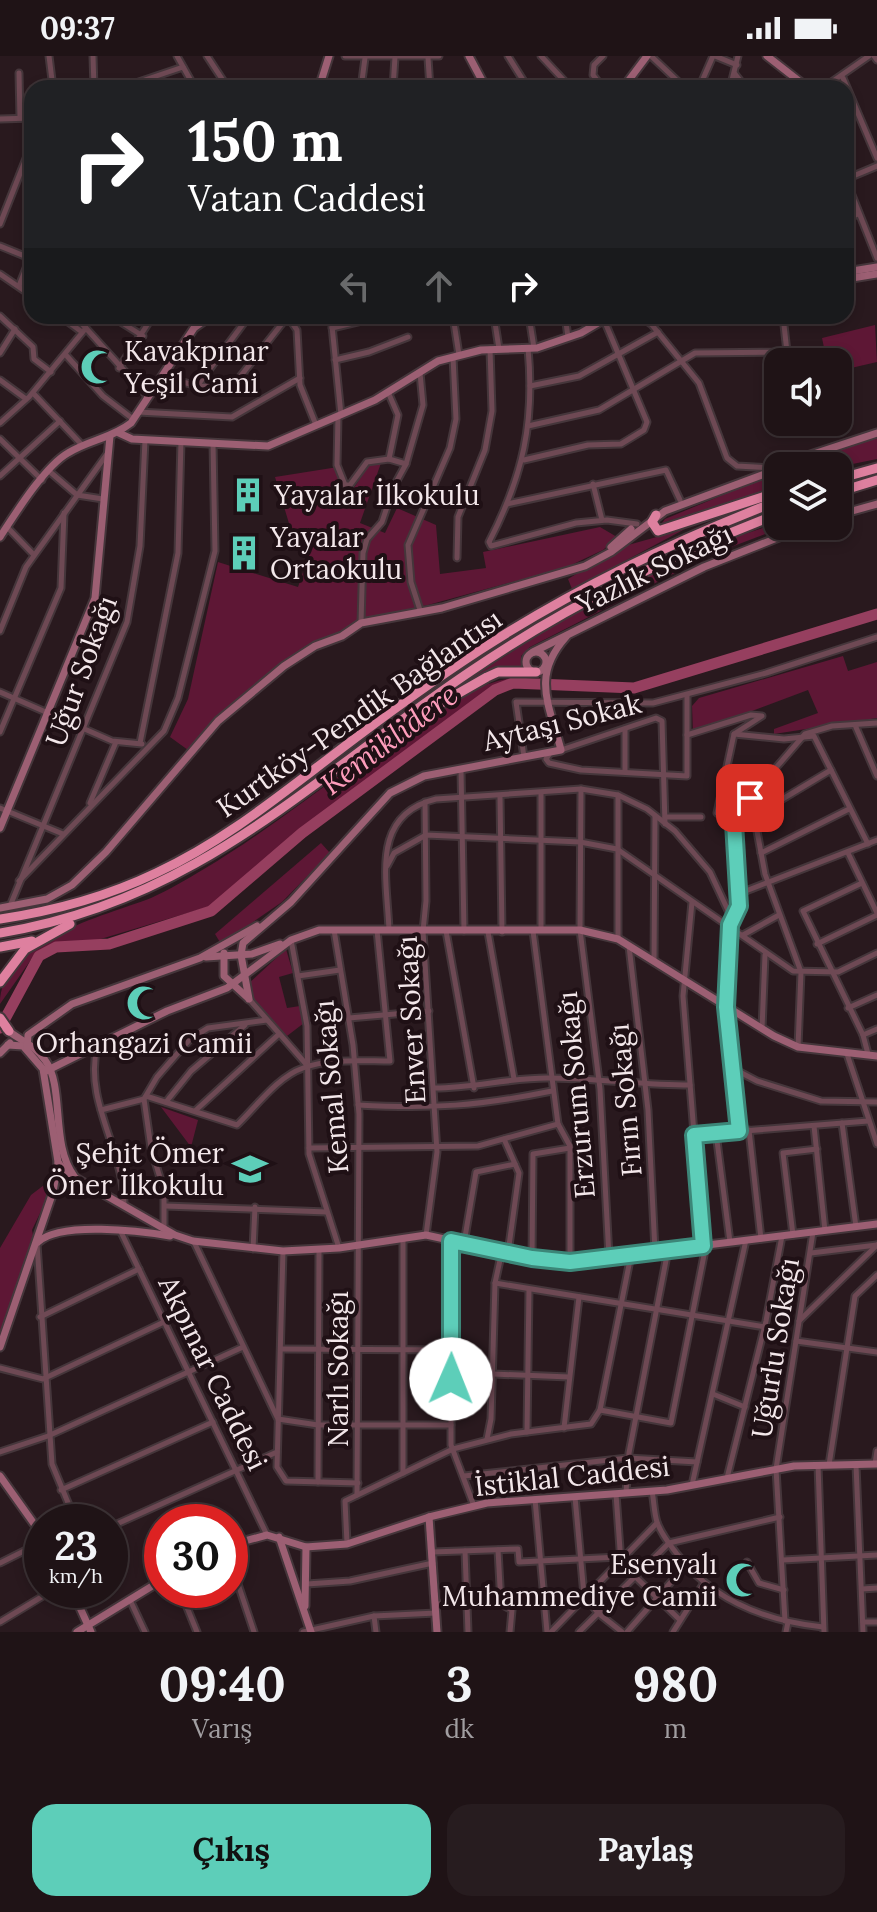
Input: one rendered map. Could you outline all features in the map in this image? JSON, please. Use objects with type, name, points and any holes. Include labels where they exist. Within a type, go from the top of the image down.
[{"type":"highway","points":[[852,472],[877,466]]},
{"type":"highway","points":[[852,488],[877,480]]},
{"type":"highway","points":[[656,515],[652,522],[658,531],[764,497]]},
{"type":"highway","name":"Kurtköy-Pendik Bağlantısı","points":[[0,919],[65,907],[103,895],[185,859],[247,822],[369,728],[482,649],[630,565],[764,507]]},
{"type":"highway","name":"Kurtköy-Pendik Bağlantısı","points":[[0,933],[61,921],[158,885],[260,826],[371,741],[475,668],[577,606],[679,554],[764,520]]},
{"type":"highway","points":[[371,741],[498,672],[536,672]]},
{"type":"highway","points":[[0,947],[43,937],[113,909],[158,885]]},
{"type":"highway","points":[[0,982],[25,949],[43,937]]},
{"type":"highway","points":[[0,1021],[11,1033]]},
{"type":"street","points":[[49,56],[52,80]]},
{"type":"street","points":[[177,56],[190,80]]},
{"type":"street","points":[[207,56],[223,80]]},
{"type":"street","points":[[322,80],[329,56]]},
{"type":"street","points":[[345,56],[439,56]]},
{"type":"street","points":[[469,56],[480,80]]},
{"type":"street","points":[[508,56],[523,80]]},
{"type":"street","points":[[541,56],[564,80]]},
{"type":"street","points":[[597,80],[594,65],[603,56]]},
{"type":"street","points":[[630,80],[649,56],[676,80]]},
{"type":"street","points":[[703,80],[714,56],[737,65]]},
{"type":"street","points":[[733,80],[738,56]]},
{"type":"street","points":[[767,56],[798,80]]},
{"type":"street","points":[[94,80],[95,57]]},
{"type":"street","points":[[394,80],[395,57]]},
{"type":"street","points":[[839,80],[873,57]]},
{"type":"street","points":[[362,80],[365,58]]},
{"type":"street","points":[[428,58],[429,80]]},
{"type":"street","points":[[145,80],[183,67]]},
{"type":"street","points":[[19,73],[20,118]]},
{"type":"street","points":[[735,73],[740,80]]},
{"type":"street","points":[[854,104],[877,158]]},
{"type":"street","points":[[0,119],[24,118]]},
{"type":"street","points":[[0,224],[24,164]]},
{"type":"street","points":[[854,176],[877,166]]},
{"type":"street","points":[[854,202],[877,258]]},
{"type":"street","points":[[854,216],[858,214]]},
{"type":"street","points":[[0,246],[24,255]]},
{"type":"street","points":[[854,271],[877,267]]},
{"type":"street","points":[[0,274],[24,290]]},
{"type":"street","points":[[19,286],[24,274]]},
{"type":"street","points":[[854,278],[877,274]]},
{"type":"street","points":[[0,316],[33,347],[34,359],[51,372]]},
{"type":"street","points":[[74,324],[84,330],[148,397]]},
{"type":"street","points":[[81,324],[84,330]]},
{"type":"street","points":[[124,324],[143,336]]},
{"type":"street","points":[[119,368],[149,324]]},
{"type":"street","points":[[0,537],[49,471],[67,453],[119,433],[136,416],[200,324]]},
{"type":"street","points":[[197,386],[243,324]]},
{"type":"street","points":[[162,376],[197,386],[232,387],[282,324]]},
{"type":"street","points":[[293,324],[297,330],[300,378],[316,425]]},
{"type":"street","points":[[332,324],[340,415],[337,465],[345,485],[350,485],[367,462],[389,459],[406,464]]},
{"type":"street","points":[[332,328],[349,324]]},
{"type":"street","points":[[420,610],[411,582],[408,545],[450,448],[456,419],[454,324]]},
{"type":"street","points":[[495,324],[499,349]]},
{"type":"street","points":[[530,324],[530,386],[524,460],[489,542],[491,546],[576,523],[602,520],[638,526],[656,515],[764,473]]},
{"type":"street","points":[[566,324],[568,337]]},
{"type":"street","points":[[119,433],[145,440],[268,446],[340,415],[456,356],[490,349],[531,348],[568,337],[595,324]]},
{"type":"street","points":[[524,460],[588,445],[633,439],[644,430],[647,422],[609,324]]},
{"type":"street","points":[[649,324],[707,395],[718,441],[727,458],[737,466],[764,467]]},
{"type":"street","points":[[528,426],[599,410],[695,353],[787,352],[784,324]]},
{"type":"street","points":[[0,353],[15,329]]},
{"type":"street","points":[[0,423],[33,393],[84,330]]},
{"type":"street","points":[[530,386],[579,376],[658,332]]},
{"type":"street","points":[[335,360],[369,352],[408,337]]},
{"type":"street","points":[[457,558],[458,517],[485,450],[490,424],[490,349]]},
{"type":"street","points":[[65,354],[103,396],[136,416],[232,417],[300,378]]},
{"type":"street","points":[[361,623],[363,553],[367,539],[382,522],[394,486],[406,464],[423,405],[420,372]]},
{"type":"street","points":[[0,380],[26,399]]},
{"type":"street","points":[[388,392],[398,415],[389,459]]},
{"type":"street","points":[[33,393],[84,446]]},
{"type":"street","points":[[0,476],[60,421]]},
{"type":"street","points":[[825,452],[877,435]]},
{"type":"street","points":[[828,452],[877,435]]},
{"type":"street","points":[[0,828],[4,809],[49,713],[95,598],[110,436]]},
{"type":"street","points":[[0,439],[42,481]]},
{"type":"street","name":"Uğur Sokağı","points":[[10,907],[127,622],[140,546],[145,440]]},
{"type":"street","points":[[19,881],[89,807],[142,757],[178,553],[181,441]]},
{"type":"street","points":[[0,692],[116,742],[144,745],[164,731],[178,698],[201,617],[215,551],[213,443]]},
{"type":"street","points":[[1,626],[34,555],[107,454]]},
{"type":"street","points":[[506,505],[666,470],[680,500]]},
{"type":"street","points":[[49,471],[77,495],[103,499]]},
{"type":"street","points":[[0,908],[47,899],[72,885],[106,852],[218,721],[284,666],[361,623],[442,608],[499,589],[563,574],[597,560],[638,526],[680,500],[764,472]]},
{"type":"street","points":[[593,484],[602,520]]},
{"type":"street","points":[[852,511],[877,504]]},
{"type":"street","points":[[0,732],[61,588],[64,513]]},
{"type":"street","points":[[7,524],[34,555]]},
{"type":"street","name":"Yazlık Sokağı","points":[[533,652],[704,567],[772,540]]},
{"type":"street","name":"Yazlık Sokağı","points":[[536,672],[566,637]]},
{"type":"street","points":[[524,757],[516,702],[549,705],[653,703],[877,637]]},
{"type":"street","points":[[544,680],[525,662],[533,652],[544,656],[544,680],[561,750]]},
{"type":"street","points":[[550,753],[546,759],[556,765],[687,776],[687,695]]},
{"type":"street","points":[[653,703],[656,718]]},
{"type":"street","points":[[687,735],[751,715],[762,716],[734,734],[717,813],[734,823]]},
{"type":"street","name":"Aytaşı Sokak","points":[[283,910],[390,793],[424,776],[550,753],[656,718],[662,721],[665,821]]},
{"type":"street","points":[[734,734],[784,739],[877,723]]},
{"type":"street","points":[[855,725],[877,776]]},
{"type":"street","points":[[625,729],[625,772]]},
{"type":"street","points":[[805,734],[814,736],[868,844]]},
{"type":"street","points":[[739,1131],[726,1007],[731,922],[739,906],[734,823],[750,798],[805,734]]},
{"type":"street","points":[[89,807],[116,742]]},
{"type":"street","points":[[461,770],[464,931]]},
{"type":"street","points":[[754,816],[831,770]]},
{"type":"street","points":[[389,930],[386,840],[400,820],[425,802],[581,789],[618,795],[665,821],[710,872],[731,922]]},
{"type":"street","name":"Erzurum Sokağı","points":[[581,789],[580,930],[598,1082],[609,1257]]},
{"type":"street","points":[[541,794],[537,930],[550,1078],[558,1124],[570,1148],[570,1262]]},
{"type":"street","points":[[618,795],[618,939]]},
{"type":"street","points":[[500,797],[502,932]]},
{"type":"street","points":[[750,798],[768,884],[801,972],[798,1047]]},
{"type":"street","name":"Enver Sokağı","points":[[425,802],[423,931],[437,1145],[426,1235]]},
{"type":"street","points":[[4,809],[63,834]]},
{"type":"street","points":[[761,853],[849,809]]},
{"type":"street","points":[[654,963],[655,816]]},
{"type":"street","points":[[665,821],[701,817]]},
{"type":"street","points":[[386,867],[394,853],[426,835],[461,834],[580,842],[617,849],[693,901],[731,922],[765,955],[801,972],[838,972],[877,953]]},
{"type":"street","points":[[738,894],[877,840]]},
{"type":"street","points":[[817,944],[877,914],[848,853]]},
{"type":"street","points":[[862,883],[803,911],[828,970],[863,1035],[868,1056]]},
{"type":"street","points":[[600,1410],[671,1423],[693,1318],[704,1246],[683,996],[693,901]]},
{"type":"street","points":[[26,1038],[72,1004],[200,958],[283,910]]},
{"type":"street","points":[[249,999],[241,955],[249,937],[283,910]]},
{"type":"street","points":[[743,935],[779,915]]},
{"type":"street","points":[[200,958],[241,955],[334,929],[580,930],[618,939],[762,1029],[798,1047],[877,1056]]},
{"type":"street","name":"Kemal Sokağı","points":[[334,929],[355,1061],[359,1243]]},
{"type":"street","points":[[101,1110],[145,1097],[237,1125],[271,1090],[306,1066],[390,1061],[377,930]]},
{"type":"street","points":[[446,931],[474,1088]]},
{"type":"street","points":[[488,932],[514,1079]]},
{"type":"street","points":[[291,940],[307,1026],[309,1148],[339,1248]]},
{"type":"street","points":[[47,1071],[98,1044],[232,985],[291,940]]},
{"type":"street","points":[[231,941],[223,956],[223,971],[232,985],[249,999],[306,1066]]},
{"type":"street","name":"Fırın Sokağı","points":[[629,946],[646,1085],[655,1251]]},
{"type":"street","points":[[762,1029],[765,955]]},
{"type":"street","points":[[298,976],[340,970]]},
{"type":"street","points":[[848,1008],[877,995]]},
{"type":"street","points":[[349,1018],[429,1011]]},
{"type":"street","points":[[164,1229],[165,1206],[151,1148],[145,1097],[190,1039],[208,1028],[267,1020]]},
{"type":"street","points":[[166,1102],[191,1071],[246,1024]]},
{"type":"street","points":[[863,1035],[877,1029]]},
{"type":"street","points":[[0,1053],[8,1045],[11,1033],[26,1038],[47,1071],[65,1160],[78,1180]]},
{"type":"street","points":[[195,1111],[279,1034]]},
{"type":"street","points":[[26,1038],[28,1050]]},
{"type":"street","points":[[0,1347],[55,1187],[58,1162],[47,1071],[28,1050],[17,1043],[8,1045]]},
{"type":"street","points":[[98,1044],[93,1066],[94,1085],[124,1179],[124,1204]]},
{"type":"street","points":[[847,1054],[877,1144]]},
{"type":"street","points":[[732,1068],[757,1081],[821,1101],[877,1102]]},
{"type":"street","points":[[435,1088],[474,1088],[514,1079],[550,1078],[690,1085]]},
{"type":"street","points":[[358,1105],[436,1109],[482,1106],[552,1091]]},
{"type":"street","points":[[694,1135],[868,1121]]},
{"type":"street","points":[[842,1123],[856,1227]]},
{"type":"street","points":[[309,1148],[478,1146],[558,1124]]},
{"type":"street","points":[[814,1126],[825,1231]]},
{"type":"street","points":[[749,1130],[761,1239]]},
{"type":"street","points":[[716,1133],[730,1242]]},
{"type":"street","points":[[487,1439],[493,1374],[495,1283],[505,1252],[519,1173],[504,1139]]},
{"type":"street","points":[[532,1258],[533,1154],[570,1148]]},
{"type":"street","points":[[793,1235],[783,1153],[817,1149]]},
{"type":"street","points":[[58,1162],[78,1180],[180,1237],[253,1249],[339,1248],[426,1235],[532,1258],[570,1262],[877,1224]]},
{"type":"street","points":[[464,1243],[476,1172],[515,1164]]},
{"type":"street","points":[[55,1187],[63,1179],[78,1180]]},
{"type":"street","points":[[165,1206],[327,1212]]},
{"type":"street","points":[[253,1249],[255,1207]]},
{"type":"street","points":[[138,1233],[149,1228],[144,1217]]},
{"type":"street","points":[[45,1218],[47,1229],[63,1232]]},
{"type":"street","points":[[68,1504],[52,1464],[48,1436],[37,1244],[46,1235],[63,1232],[120,1230],[180,1237]]},
{"type":"street","name":"Akpınar Caddesi","points":[[120,1230],[267,1535]]},
{"type":"street","name":"Uğurlu Sokağı","points":[[786,1632],[776,1469],[813,1232]]},
{"type":"street","points":[[727,1478],[765,1327],[782,1236]]},
{"type":"street","points":[[403,1237],[403,1473]]},
{"type":"street","points":[[692,1485],[746,1240]]},
{"type":"street","points":[[193,1241],[278,1419]]},
{"type":"street","points":[[451,1241],[453,1449],[474,1506]]},
{"type":"street","name":"Narlı Sokağı","points":[[347,1544],[345,1501],[357,1495],[358,1483],[359,1243]]},
{"type":"street","points":[[811,1253],[877,1245]]},
{"type":"street","points":[[799,1322],[877,1245]]},
{"type":"street","points":[[318,1482],[319,1249]]},
{"type":"street","points":[[626,1493],[628,1458],[668,1250]]},
{"type":"street","points":[[283,1251],[277,1467],[286,1481],[358,1483]]},
{"type":"street","points":[[357,1495],[453,1449],[487,1439],[591,1424],[600,1410],[631,1254]]},
{"type":"street","points":[[40,1317],[139,1269]]},
{"type":"street","points":[[829,1465],[855,1296],[877,1275]]},
{"type":"street","points":[[495,1283],[693,1318],[765,1327]]},
{"type":"street","points":[[527,1432],[529,1289]]},
{"type":"street","points":[[564,1428],[579,1297]]},
{"type":"street","points":[[0,1368],[43,1379],[164,1322]]},
{"type":"street","points":[[796,1341],[877,1352]]},
{"type":"street","points":[[0,1452],[48,1436],[243,1347]]},
{"type":"street","points":[[281,1349],[452,1350]]},
{"type":"street","points":[[493,1374],[569,1377]]},
{"type":"street","points":[[713,1394],[745,1407]]},
{"type":"street","points":[[278,1419],[318,1425],[451,1425]]},
{"type":"street","points":[[61,1490],[213,1422]]},
{"type":"street","points":[[876,1464],[877,1451]]},
{"type":"street","points":[[128,1519],[277,1452]]},
{"type":"street","points":[[464,1476],[628,1458],[697,1462]]},
{"type":"street","name":"İstiklal Caddesi","points":[[248,1540],[267,1535],[306,1547],[347,1544],[474,1506],[652,1491],[776,1469],[876,1464]]},
{"type":"street","points":[[652,1491],[657,1523],[686,1565],[704,1583],[731,1603],[787,1622],[823,1629],[818,1465]]},
{"type":"street","points":[[856,1465],[863,1632]]},
{"type":"street","points":[[0,1476],[24,1510]]},
{"type":"street","points":[[616,1494],[620,1560],[634,1578],[680,1620]]},
{"type":"street","points":[[575,1497],[584,1595],[598,1613],[625,1632],[686,1565]]},
{"type":"street","points":[[535,1499],[549,1632]]},
{"type":"street","points":[[429,1517],[437,1632]]},
{"type":"street","points":[[579,1632],[669,1543],[780,1517]]},
{"type":"street","points":[[549,1632],[657,1523]]},
{"type":"street","points":[[279,1537],[305,1608]]},
{"type":"street","points":[[306,1547],[305,1608],[308,1631],[374,1616],[468,1604],[501,1604],[512,1610],[510,1632]]},
{"type":"street","points":[[432,1552],[518,1549],[519,1562],[620,1560]]},
{"type":"street","points":[[498,1550],[501,1604]]},
{"type":"street","points":[[0,1563],[24,1551]]},
{"type":"street","points":[[465,1551],[468,1632]]},
{"type":"street","points":[[783,1560],[877,1555]]},
{"type":"street","points":[[747,1562],[759,1583],[784,1590]]},
{"type":"street","points":[[307,1584],[350,1581],[433,1563]]},
{"type":"street","points":[[673,1632],[704,1583]]},
{"type":"street","points":[[862,1589],[877,1588]]},
{"type":"street","points":[[77,1632],[90,1629],[144,1591]]},
{"type":"street","points":[[130,1600],[145,1632]]},
{"type":"street","points":[[0,1622],[24,1608]]},
{"type":"street","points":[[80,1608],[90,1629]]},
{"type":"street","points":[[187,1608],[197,1632]]},
{"type":"street","points":[[246,1608],[254,1632]]},
{"type":"street","points":[[374,1616],[376,1632]]},
{"type":"street","points":[[863,1622],[877,1622]]},
{"type":"shaded area","points":[[875,325],[877,362],[852,368],[852,348],[824,348],[822,338]]},
{"type":"shaded area","points":[[877,438],[877,459],[852,464],[852,452],[835,452]]},
{"type":"shaded area","points":[[381,463],[360,523],[385,533],[397,508],[436,525],[440,574],[486,568],[483,552],[600,527],[617,537],[603,550],[567,567],[428,605],[365,618],[286,659],[214,718],[188,750],[170,737],[188,699],[218,562],[298,587],[311,549],[291,530],[275,477],[338,467],[347,490],[352,491],[368,466]]},
{"type":"shaded area","points":[[764,478],[764,490],[662,523],[665,519]]},
{"type":"shaded area","points":[[764,527],[764,534],[710,555],[530,647],[521,656],[521,667],[492,669],[442,696],[612,593],[727,540]]},
{"type":"shaded area","points":[[685,529],[572,589],[568,579],[621,547]]},
{"type":"shaded area","points":[[843,656],[848,671],[877,662],[877,718],[774,734],[774,729],[818,713],[808,690],[693,733],[692,706],[699,698]]},
{"type":"shaded area","points":[[520,677],[536,680],[511,679],[494,686],[308,824],[211,906],[94,941],[56,943],[35,954],[0,1004],[5,982],[17,963],[36,947],[58,934],[151,898],[178,884],[233,851],[426,717],[483,686],[494,682]]},
{"type":"shaded area","points":[[321,843],[330,853],[282,902],[221,944],[215,934]]},
{"type":"shaded area","points":[[286,949],[293,973],[279,977],[287,1008],[300,1006],[304,1023],[287,1036],[250,995],[248,984]]},
{"type":"shaded area","points":[[161,1107],[198,1120],[191,1147]]},
{"type":"shaded area","points":[[48,1182],[51,1190],[32,1230],[34,1240],[0,1333],[0,1248],[31,1195]]},
{"type":"waterway","name":"Kemiklidere","points":[[0,1028],[39,956],[56,947],[109,944],[211,911],[302,833],[495,690],[513,683],[634,688],[877,614]]},
{"type":"place","name":"Kavakpınar Yeşil Cami","points":[[98,367]]},
{"type":"place","name":"Yayalar İlkokulu","points":[[248,495]]},
{"type":"place","name":"Yayalar Ortaokulu","points":[[244,553]]},
{"type":"place","name":"Orhangazi Camii","points":[[144,1003]]},
{"type":"place","name":"Şehit Ömer Öner İlkokulu","points":[[250,1169]]},
{"type":"place","name":"Esenyalı Muhammediye Camii","points":[[743,1580]]},
{"type":"route","points":[[451,1379],[451,1241],[532,1258],[570,1262],[703,1246],[694,1135],[739,1131],[726,1007],[730,925],[739,906],[734,823],[737,813],[750,798]]}]
